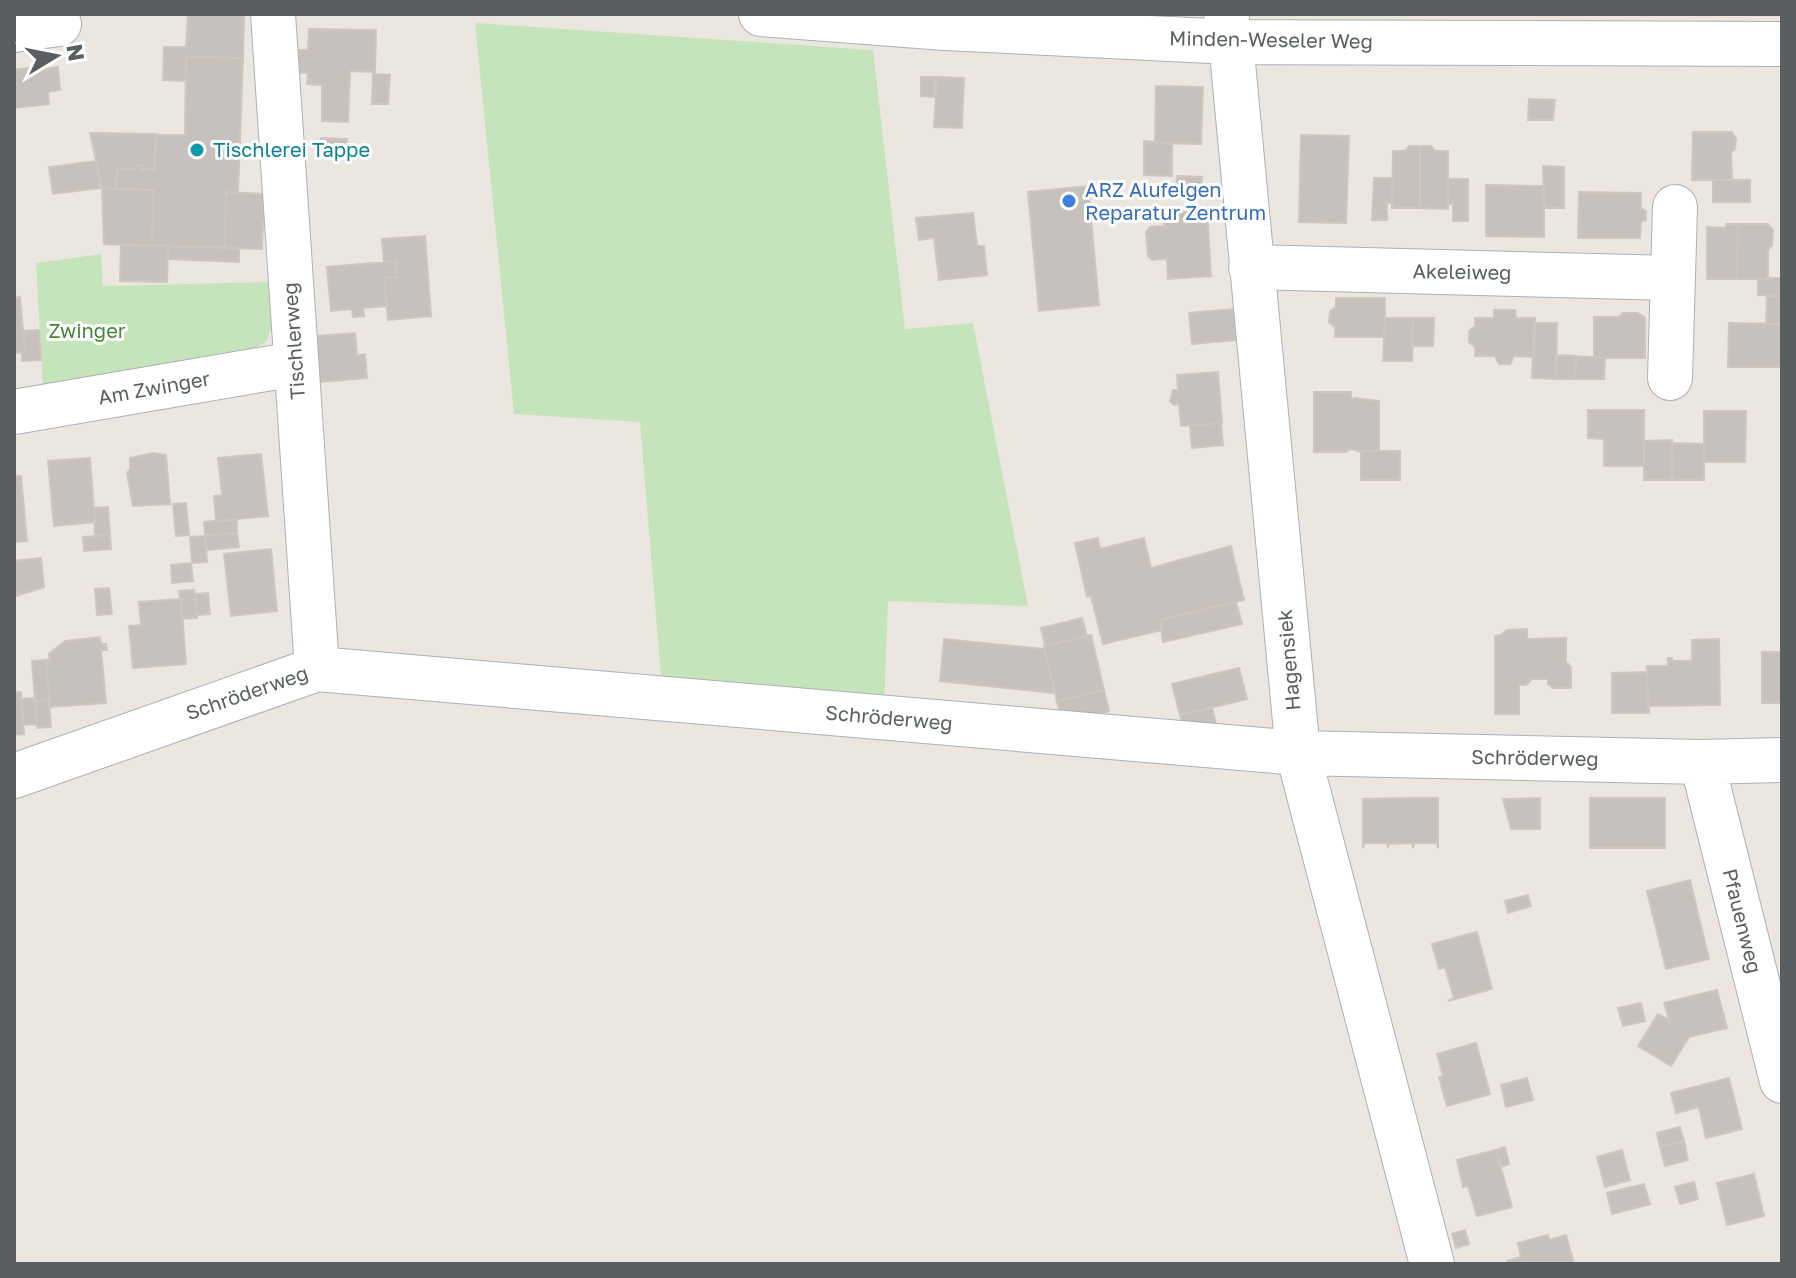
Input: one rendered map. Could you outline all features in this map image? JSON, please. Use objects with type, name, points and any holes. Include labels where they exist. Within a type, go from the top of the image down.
[{"type":"street","name":"Tischlerweg","points":[[273,14],[317,669]]},
{"type":"street","name":"Minden-Weseler Weg","points":[[761,14],[1782,44]]},
{"type":"street","points":[[14,30],[59,24]]},
{"type":"street","name":"Hagensiek","points":[[1228,28],[1298,753],[1432,1264]]},
{"type":"street","points":[[1670,378],[1675,207]]},
{"type":"street","name":"Akeleiweg","points":[[1251,267],[1672,278]]},
{"type":"street","name":"Am Zwinger","points":[[14,412],[295,364]]},
{"type":"street","name":"Schröderweg","points":[[14,776],[317,669],[1298,753],[1702,762],[1782,760]]},
{"type":"street","name":"Pfauenweg","points":[[1702,762],[1782,1081]]},
{"type":"green space","points":[[475,23],[873,50],[905,329],[973,323],[1028,606],[888,601],[884,712],[662,688],[640,422],[514,414]]},
{"type":"green space","name":"Zwinger","points":[[101,254],[103,286],[271,282],[274,321],[267,341],[251,351],[43,387],[36,263]]},
{"type":"building","points":[[188,14],[244,14],[243,58],[186,57],[186,81],[163,80],[164,47],[186,47]]},
{"type":"building","points":[[309,29],[376,30],[375,72],[350,71],[348,122],[322,121],[322,85],[307,84],[308,73],[298,72],[299,50],[308,50]]},
{"type":"building","name":"Tischlerei Tappe","points":[[186,57],[243,58],[238,193],[226,192],[225,248],[152,246],[153,190],[116,189],[117,168],[135,169],[136,165],[142,165],[141,169],[155,169],[156,135],[185,135]]},
{"type":"building","points":[[45,66],[45,69],[58,67],[60,90],[48,92],[49,104],[14,108],[14,70]]},
{"type":"building","points":[[373,74],[390,75],[388,104],[372,104]]},
{"type":"building","points":[[921,77],[935,77],[934,97],[921,96]]},
{"type":"building","points":[[937,77],[964,78],[962,128],[934,127]]},
{"type":"building","points":[[1156,86],[1203,87],[1201,144],[1155,143]]},
{"type":"building","points":[[1529,99],[1555,100],[1553,120],[1528,120]]},
{"type":"building","points":[[1693,132],[1732,132],[1736,139],[1735,149],[1731,152],[1732,180],[1692,180]]},
{"type":"building","points":[[90,133],[156,134],[154,170],[141,169],[142,165],[136,165],[135,169],[117,168],[116,189],[102,188]]},
{"type":"building","points":[[1301,135],[1349,136],[1346,223],[1299,222]]},
{"type":"building","points":[[321,138],[347,139],[347,153],[321,152]]},
{"type":"building","points":[[1144,141],[1172,144],[1172,176],[1144,175]]},
{"type":"building","points":[[1409,146],[1420,146],[1420,208],[1392,208],[1393,151],[1405,151]]},
{"type":"building","points":[[1420,146],[1448,151],[1448,209],[1420,208]]},
{"type":"building","points":[[96,161],[101,188],[53,194],[49,167]]},
{"type":"building","points":[[1543,166],[1564,167],[1564,208],[1544,208]]},
{"type":"building","points":[[1177,176],[1202,177],[1201,196],[1176,195]]},
{"type":"building","points":[[1374,178],[1392,178],[1392,203],[1387,203],[1387,220],[1372,220]]},
{"type":"building","points":[[1448,179],[1468,179],[1468,221],[1453,221],[1453,204],[1448,204]]},
{"type":"building","points":[[1713,180],[1750,180],[1750,202],[1713,202]]},
{"type":"building","points":[[1486,185],[1544,186],[1544,237],[1486,236]]},
{"type":"building","points":[[1088,186],[1099,305],[1039,311],[1028,192]]},
{"type":"building","points":[[102,188],[153,190],[152,246],[104,244]]},
{"type":"building","points":[[226,192],[264,194],[262,249],[225,248]]},
{"type":"building","points":[[1579,192],[1641,193],[1641,208],[1646,211],[1646,220],[1641,222],[1640,238],[1578,238]]},
{"type":"building","points":[[1207,210],[1211,276],[1168,279],[1167,259],[1152,260],[1148,256],[1146,232],[1150,227],[1164,226],[1163,213]]},
{"type":"building","points":[[973,213],[977,246],[984,246],[987,275],[939,280],[934,238],[919,240],[916,218]]},
{"type":"building","points":[[1726,224],[1738,224],[1737,279],[1707,279],[1707,227],[1726,228]]},
{"type":"building","points":[[1738,224],[1768,224],[1773,230],[1772,245],[1768,250],[1768,279],[1737,279]]},
{"type":"building","points":[[425,236],[431,316],[388,320],[384,278],[397,277],[396,261],[384,262],[382,239]]},
{"type":"building","points":[[121,245],[168,246],[167,282],[120,281]]},
{"type":"building","points":[[168,246],[239,248],[239,262],[168,259]]},
{"type":"building","points":[[396,261],[397,277],[384,278],[387,306],[363,308],[364,316],[353,317],[352,309],[331,311],[327,267]]},
{"type":"building","points":[[1782,278],[1782,296],[1758,295],[1758,280]]},
{"type":"building","points":[[1767,296],[1782,296],[1782,324],[1766,324]]},
{"type":"building","points":[[20,297],[25,352],[14,353],[14,298]]},
{"type":"building","points":[[1336,298],[1385,298],[1385,337],[1335,337],[1335,327],[1329,322],[1330,311],[1336,307]]},
{"type":"building","points":[[1234,309],[1236,340],[1192,344],[1189,313]]},
{"type":"building","points":[[1494,310],[1515,310],[1516,318],[1535,318],[1534,357],[1514,356],[1510,364],[1499,364],[1495,356],[1475,356],[1475,347],[1469,342],[1469,331],[1475,326],[1475,318],[1494,318]]},
{"type":"building","points":[[1623,313],[1637,313],[1645,317],[1645,358],[1594,358],[1594,317],[1619,317]]},
{"type":"building","points":[[1385,318],[1413,318],[1412,361],[1383,361]]},
{"type":"building","points":[[1413,318],[1434,318],[1433,346],[1412,346]]},
{"type":"building","points":[[1534,323],[1557,323],[1556,379],[1532,378]]},
{"type":"building","points":[[1729,323],[1782,324],[1782,367],[1728,367]]},
{"type":"building","points":[[39,330],[41,360],[22,361],[22,353],[25,352],[23,331]]},
{"type":"building","points":[[355,333],[357,355],[365,354],[367,378],[320,382],[317,336]]},
{"type":"building","points":[[1557,355],[1576,356],[1575,379],[1556,379]]},
{"type":"building","points":[[1576,356],[1605,358],[1604,379],[1575,379]]},
{"type":"building","points":[[1218,372],[1222,423],[1181,426],[1179,404],[1174,405],[1170,401],[1173,390],[1178,390],[1177,375]]},
{"type":"building","points":[[1314,392],[1351,392],[1351,401],[1354,398],[1379,401],[1379,451],[1350,449],[1346,452],[1314,452]]},
{"type":"building","points":[[1588,410],[1644,410],[1644,466],[1604,466],[1604,439],[1588,438]]},
{"type":"building","points":[[1704,411],[1746,411],[1745,462],[1704,462]]},
{"type":"building","points":[[1221,423],[1223,445],[1192,448],[1190,426]]},
{"type":"building","points":[[1672,440],[1671,480],[1644,480],[1644,441]]},
{"type":"building","points":[[1672,443],[1704,444],[1704,480],[1673,480]]},
{"type":"building","points":[[1361,451],[1400,451],[1400,480],[1361,480]]},
{"type":"building","points":[[153,453],[166,455],[170,504],[133,506],[127,473],[130,458]]},
{"type":"building","points":[[261,454],[268,516],[216,521],[214,496],[222,495],[218,458]]},
{"type":"building","points":[[90,458],[95,522],[54,526],[48,461]]},
{"type":"building","points":[[14,476],[21,476],[27,541],[14,542]]},
{"type":"building","points":[[186,503],[189,535],[176,536],[173,504]]},
{"type":"building","points":[[108,507],[110,535],[95,536],[94,508]]},
{"type":"building","points":[[237,519],[237,533],[205,535],[204,522]]},
{"type":"building","points":[[237,533],[239,547],[207,550],[205,536]]},
{"type":"building","points":[[110,535],[111,549],[84,551],[83,537]]},
{"type":"building","points":[[205,536],[207,562],[192,563],[190,537]]},
{"type":"building","points":[[1098,538],[1100,549],[1144,538],[1151,568],[1231,546],[1244,600],[1160,620],[1162,630],[1103,644],[1091,596],[1087,597],[1075,543]]},
{"type":"building","points":[[271,549],[277,611],[231,616],[224,554]]},
{"type":"building","points":[[41,558],[44,587],[16,596],[14,561]]},
{"type":"building","points":[[191,563],[193,581],[172,583],[171,565]]},
{"type":"building","points":[[109,588],[112,614],[97,615],[95,589]]},
{"type":"building","points":[[194,590],[197,618],[182,619],[179,591]]},
{"type":"building","points":[[208,593],[210,614],[197,615],[195,594]]},
{"type":"building","points":[[181,599],[186,664],[133,668],[129,626],[141,625],[139,602]]},
{"type":"building","points":[[1236,602],[1242,624],[1163,642],[1160,620]]},
{"type":"building","points":[[1082,618],[1087,636],[1045,646],[1041,628]]},
{"type":"building","points":[[1527,629],[1527,639],[1566,638],[1571,688],[1553,688],[1548,684],[1548,679],[1532,679],[1526,685],[1519,685],[1519,714],[1495,714],[1495,636],[1507,630]]},
{"type":"building","points":[[1091,635],[1104,690],[1057,701],[1044,646]]},
{"type":"building","points":[[100,637],[101,644],[106,644],[107,650],[101,650],[106,703],[50,707],[46,660],[50,660],[49,654],[65,641]]},
{"type":"building","points":[[944,639],[1044,649],[1055,693],[940,681]]},
{"type":"building","points":[[1719,639],[1720,705],[1647,706],[1647,666],[1668,666],[1668,658],[1672,661],[1692,661],[1692,640]]},
{"type":"building","points":[[1762,652],[1782,652],[1782,703],[1762,703]]},
{"type":"building","points":[[46,660],[49,700],[35,701],[32,661]]},
{"type":"building","points":[[1239,668],[1247,699],[1180,715],[1172,684]]},
{"type":"building","points":[[1647,672],[1649,713],[1612,713],[1612,673]]},
{"type":"building","points":[[1104,690],[1109,711],[1062,723],[1057,701]]},
{"type":"building","points":[[14,692],[21,692],[24,734],[14,735]]},
{"type":"building","points":[[35,698],[37,724],[23,725],[21,699]]},
{"type":"building","points":[[49,700],[51,727],[37,728],[35,701]]},
{"type":"building","points":[[1212,708],[1216,724],[1183,732],[1180,715]]},
{"type":"building","points":[[1438,798],[1438,848],[1437,843],[1414,843],[1413,848],[1413,843],[1388,844],[1388,848],[1387,843],[1365,843],[1363,848],[1363,799]]},
{"type":"building","points":[[1540,798],[1540,829],[1511,829],[1503,799]]},
{"type":"building","points":[[1590,798],[1665,798],[1665,848],[1590,848]]},
{"type":"building","points":[[1690,880],[1709,959],[1666,969],[1647,891]]},
{"type":"building","points":[[1528,895],[1531,906],[1508,913],[1505,901]]},
{"type":"building","points":[[1477,932],[1492,989],[1448,1001],[1454,998],[1445,967],[1439,969],[1432,944]]},
{"type":"building","points":[[1717,990],[1727,1028],[1689,1037],[1671,1066],[1638,1046],[1658,1014],[1669,1020],[1664,1003]]},
{"type":"building","points":[[1641,1003],[1645,1021],[1623,1026],[1618,1008]]},
{"type":"building","points":[[1476,1043],[1490,1094],[1447,1106],[1437,1054]]},
{"type":"building","points":[[1527,1078],[1533,1100],[1506,1107],[1501,1085]]},
{"type":"building","points":[[1729,1078],[1742,1129],[1706,1138],[1699,1107],[1676,1113],[1671,1093]]},
{"type":"building","points":[[1680,1127],[1684,1141],[1660,1147],[1657,1133]]},
{"type":"building","points":[[1684,1141],[1688,1160],[1665,1166],[1660,1147]]},
{"type":"building","points":[[1505,1147],[1509,1164],[1501,1167],[1496,1150]]},
{"type":"building","points":[[1496,1150],[1512,1207],[1477,1216],[1468,1186],[1463,1187],[1457,1160]]},
{"type":"building","points":[[1622,1150],[1630,1180],[1605,1187],[1597,1157]]},
{"type":"building","points":[[1754,1174],[1764,1216],[1727,1225],[1717,1183]]},
{"type":"building","points":[[1694,1182],[1698,1199],[1680,1204],[1675,1187]]},
{"type":"building","points":[[1644,1184],[1650,1204],[1612,1214],[1607,1193]]},
{"type":"building","points":[[1465,1230],[1469,1244],[1456,1248],[1452,1234]]},
{"type":"building","points":[[1548,1235],[1549,1240],[1566,1235],[1574,1264],[1508,1264],[1507,1261],[1521,1257],[1518,1243]]},
{"type":"place","name":"Tischlerei Tappe","points":[[197,150]]},
{"type":"place","name":"ARZ Alufelgen Reparatur Zentrum","points":[[1069,201]]}]
